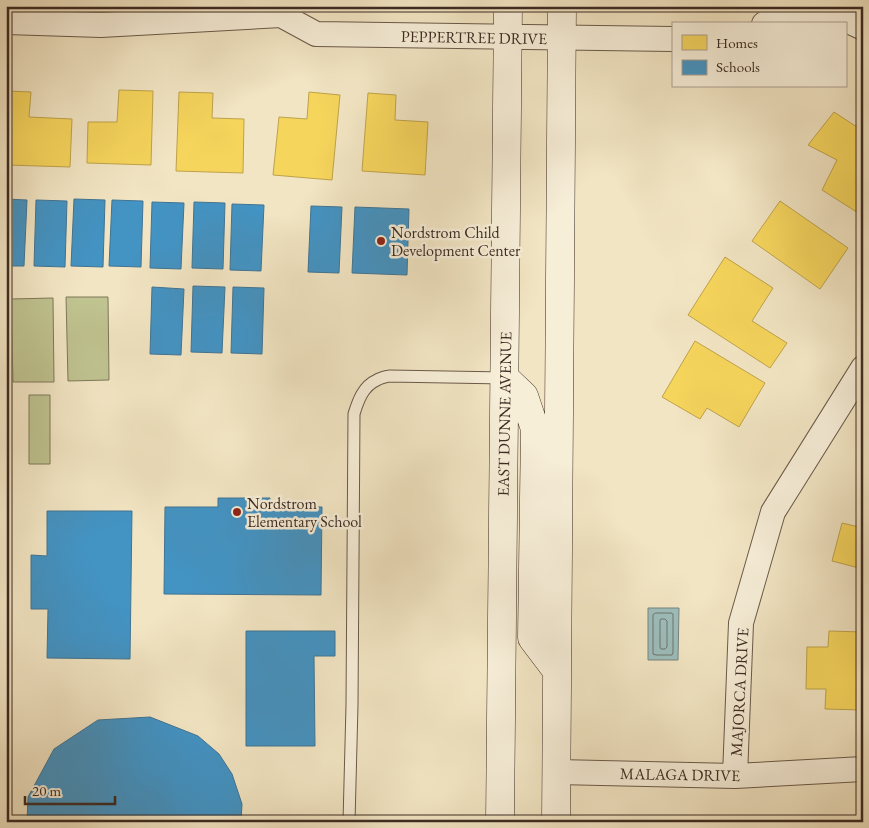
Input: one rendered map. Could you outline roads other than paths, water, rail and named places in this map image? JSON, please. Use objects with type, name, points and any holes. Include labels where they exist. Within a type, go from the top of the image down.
[{"type":"main road","name":"EAST DUNNE AVENUE","points":[[500,822],[508,6]]},
{"type":"main road","points":[[556,822],[562,6]]},
{"type":"main road","points":[[504,378],[524,396],[535,429],[532,638],[558,671]]},
{"type":"street","name":"PEPPERTREE DRIVE","points":[[6,22],[101,26],[285,9],[316,34],[672,39]]},
{"type":"street","points":[[764,16],[848,21],[863,28]]},
{"type":"street","name":"MAJORCA DRIVE","points":[[734,776],[741,622],[772,512],[863,368]]},
{"type":"street","name":"MALAGA DRIVE","points":[[556,772],[734,776],[863,769]]},
{"type":"lane","points":[[349,822],[352,705],[354,414],[358,400],[363,391],[376,380],[389,376],[504,378]]},
{"type":"water","points":[[648,608],[679,608],[678,660],[648,660]]},
{"type":"place","name":"Nordstrom Child Development Center","points":[[381,241]]},
{"type":"place","name":"Nordstrom Elementary School","points":[[237,512]]}]
